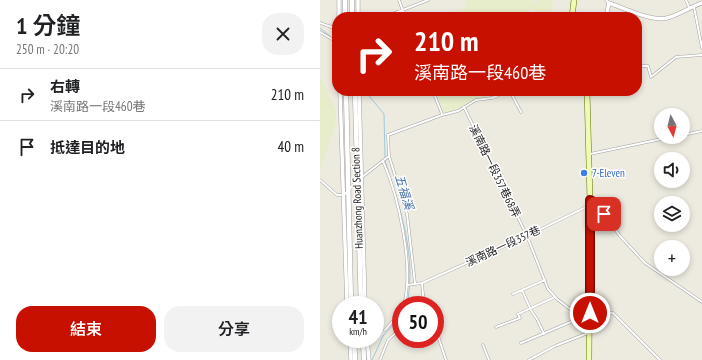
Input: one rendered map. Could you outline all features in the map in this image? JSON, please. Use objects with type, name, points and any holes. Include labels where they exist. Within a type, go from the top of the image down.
[{"type":"main road","points":[[573,12],[574,0]]},
{"type":"main road","points":[[587,96],[590,313],[589,360]]},
{"type":"street","points":[[339,0],[340,12]]},
{"type":"street","points":[[345,0],[345,12]]},
{"type":"street","points":[[352,0],[352,12]]},
{"type":"street","points":[[358,0],[358,12]]},
{"type":"street","points":[[606,12],[607,1],[639,12]]},
{"type":"street","points":[[642,13],[659,19],[673,16],[689,7],[702,3]]},
{"type":"street","name":"Huanzhong Road Section 8","points":[[340,96],[347,296]]},
{"type":"street","name":"Huanzhong Road Section 8","points":[[346,96],[351,296]]},
{"type":"street","name":"Huanzhong Road Section 8","points":[[355,96],[356,182],[361,296]]},
{"type":"street","name":"Huanzhong Road Section 8","points":[[359,96],[365,296]]},
{"type":"street","points":[[350,348],[351,360]]},
{"type":"street","points":[[354,348],[355,360]]},
{"type":"street","points":[[363,348],[364,360]]},
{"type":"street","points":[[368,348],[369,360]]},
{"type":"lane","points":[[399,0],[402,10]]},
{"type":"lane","points":[[397,12],[428,0]]},
{"type":"lane","points":[[686,0],[689,7]]},
{"type":"lane","points":[[694,6],[702,48]]},
{"type":"lane","points":[[320,23],[332,27]]},
{"type":"lane","points":[[321,33],[332,39]]},
{"type":"lane","points":[[642,66],[648,66],[651,77],[676,57],[702,55]]},
{"type":"lane","points":[[435,96],[442,115]]},
{"type":"lane","points":[[415,283],[407,214],[389,156],[388,135],[442,115],[454,113],[476,100],[497,96]]},
{"type":"lane","points":[[512,96],[521,112]]},
{"type":"lane","name":"溪南路一段357巷68弄","points":[[464,107],[527,236],[544,280],[555,296],[570,309],[580,312],[613,313],[660,360]]},
{"type":"lane","points":[[690,134],[702,131]]},
{"type":"lane","points":[[588,154],[654,141]]},
{"type":"lane","points":[[320,180],[338,195],[344,195],[356,182],[389,156]]},
{"type":"lane","points":[[383,161],[401,217],[407,285],[405,296]]},
{"type":"lane","points":[[589,203],[596,203],[620,236],[645,263],[702,302]]},
{"type":"lane","name":"溪南路一段357巷","points":[[407,285],[422,283],[527,236],[589,203]]},
{"type":"lane","points":[[513,294],[544,280]]},
{"type":"lane","points":[[422,283],[423,296]]},
{"type":"lane","points":[[522,290],[544,334]]},
{"type":"lane","points":[[496,327],[520,318],[518,314],[555,296]]},
{"type":"lane","points":[[520,343],[573,321],[590,320]]},
{"type":"lane","points":[[385,330],[392,322]]},
{"type":"lane","points":[[529,360],[555,346],[590,332]]},
{"type":"lane","points":[[380,360],[388,340],[392,336]]},
{"type":"lane","points":[[483,345],[489,360]]},
{"type":"lane","points":[[442,348],[446,360]]},
{"type":"green space","points":[[464,0],[531,0],[532,3],[538,0],[553,0],[552,12],[536,12],[533,8],[528,12],[454,12],[467,7]]},
{"type":"green space","points":[[320,77],[336,110],[335,126],[320,171]]},
{"type":"green space","points":[[437,96],[487,96],[476,99],[452,111],[444,113]]},
{"type":"waterway","name":"五福溪","points":[[320,28],[332,38]]},
{"type":"waterway","name":"五福溪","points":[[369,96],[384,114],[385,157]]},
{"type":"waterway","name":"五福溪","points":[[385,161],[405,232],[410,269],[408,296]]},
{"type":"waterway","name":"五福溪","points":[[372,360],[383,336],[392,326]]},
{"type":"place","name":"7-Eleven","points":[[584,173]]},
{"type":"route","points":[[590,313],[590,200],[596,203],[604,214]]}]
